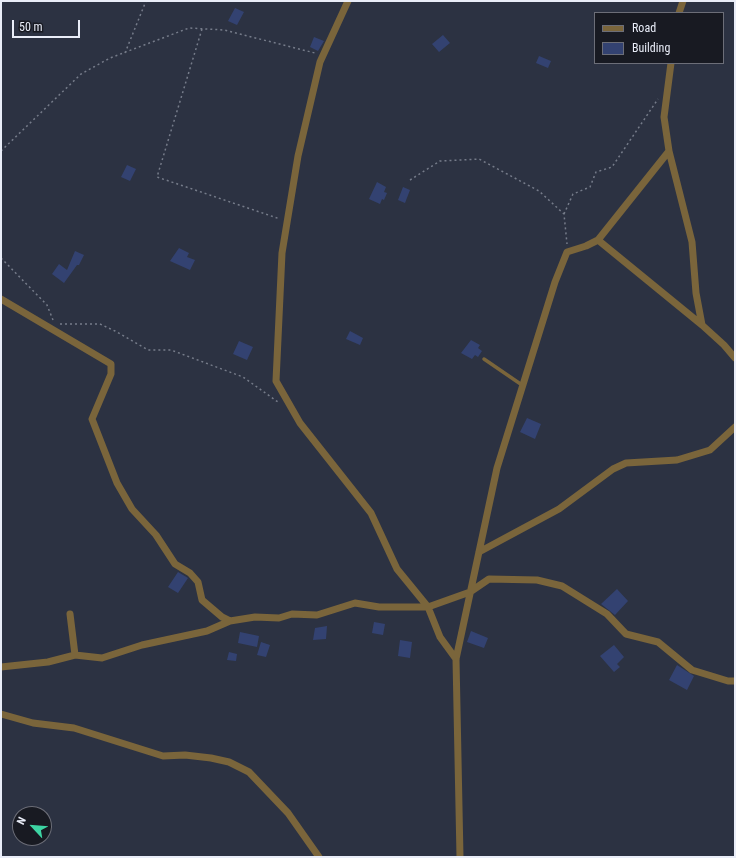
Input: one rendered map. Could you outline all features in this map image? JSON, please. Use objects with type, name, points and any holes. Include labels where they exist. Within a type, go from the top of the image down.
[{"type":"street","points":[[348,1],[320,62],[298,156],[282,253],[276,381],[300,423],[371,513],[397,569],[428,607],[440,637],[456,659]]},
{"type":"street","points":[[678,12],[683,1]]},
{"type":"street","points":[[671,64],[664,117],[669,151],[692,242],[696,293],[702,325]]},
{"type":"street","points":[[460,857],[456,659],[497,468],[555,282],[567,252],[586,246],[598,240],[669,151]]},
{"type":"street","points":[[598,240],[702,325],[724,345],[735,358]]},
{"type":"street","points":[[1,299],[111,364],[111,374],[92,420],[116,483],[132,509],[156,535],[175,564],[190,573],[198,582],[202,600],[222,617],[230,621]]},
{"type":"street","points":[[479,552],[559,509],[613,469],[626,463],[676,460],[710,450],[735,427]]},
{"type":"street","points":[[1,667],[48,662],[75,655],[102,658],[142,644],[207,632],[230,621],[255,617],[279,618],[292,614],[317,615],[355,603],[379,608],[428,607],[470,592],[489,578],[537,580],[562,586],[608,614],[626,634],[658,642],[692,670],[735,682]]},
{"type":"street","points":[[70,614],[75,655]]},
{"type":"street","points":[[1,714],[33,723],[74,728],[163,756],[185,755],[229,762],[249,772],[288,813],[319,857]]},
{"type":"lane","points":[[484,359],[522,385]]},
{"type":"path","points":[[125,53],[146,1]]},
{"type":"path","points":[[1,151],[81,74],[110,58],[189,28],[224,30],[323,55]]},
{"type":"path","points":[[202,29],[157,177],[287,221]]},
{"type":"path","points":[[567,252],[564,214],[573,194],[590,187],[596,172],[612,167],[660,97]]},
{"type":"path","points":[[410,180],[440,161],[479,159],[539,191],[564,214]]},
{"type":"path","points":[[1,258],[46,305],[54,324],[100,324],[148,350],[171,350],[243,377],[281,404]]},
{"type":"building","points":[[235,8],[244,12],[237,25],[228,21]]},
{"type":"building","points":[[443,35],[450,43],[439,52],[432,44]]},
{"type":"building","points":[[314,37],[324,41],[318,51],[310,47]]},
{"type":"building","points":[[539,56],[551,61],[548,68],[536,63]]},
{"type":"building","points":[[127,165],[136,169],[130,181],[121,177]]},
{"type":"building","points":[[377,182],[386,187],[384,192],[387,193],[384,200],[382,199],[380,204],[369,199]]},
{"type":"building","points":[[403,187],[410,190],[405,203],[398,200]]},
{"type":"building","points":[[179,248],[189,253],[187,257],[195,260],[190,270],[170,261]]},
{"type":"building","points":[[75,251],[84,255],[79,265],[77,265],[64,283],[52,274],[59,264],[67,270]]},
{"type":"building","points":[[350,331],[363,338],[360,345],[346,339]]},
{"type":"building","points":[[471,340],[480,345],[478,348],[482,351],[478,357],[475,355],[472,359],[461,353]]},
{"type":"building","points":[[239,341],[253,347],[247,360],[233,354]]},
{"type":"building","points":[[527,418],[541,424],[535,439],[520,432]]},
{"type":"building","points":[[178,572],[188,578],[178,593],[168,587]]},
{"type":"building","points":[[617,589],[628,601],[615,615],[601,604]]},
{"type":"building","points":[[374,622],[385,624],[383,635],[372,633]]},
{"type":"building","points":[[327,626],[326,639],[313,640],[315,628]]},
{"type":"building","points":[[471,631],[488,638],[484,648],[467,642]]},
{"type":"building","points":[[240,632],[259,636],[257,647],[238,643]]},
{"type":"building","points":[[400,640],[412,642],[410,658],[398,656]]},
{"type":"building","points":[[261,642],[270,645],[266,657],[257,655]]},
{"type":"building","points":[[614,645],[624,657],[617,664],[620,667],[614,672],[600,656]]},
{"type":"building","points":[[229,652],[237,654],[236,661],[227,660]]},
{"type":"building","points":[[677,665],[694,676],[687,690],[669,680]]}]
